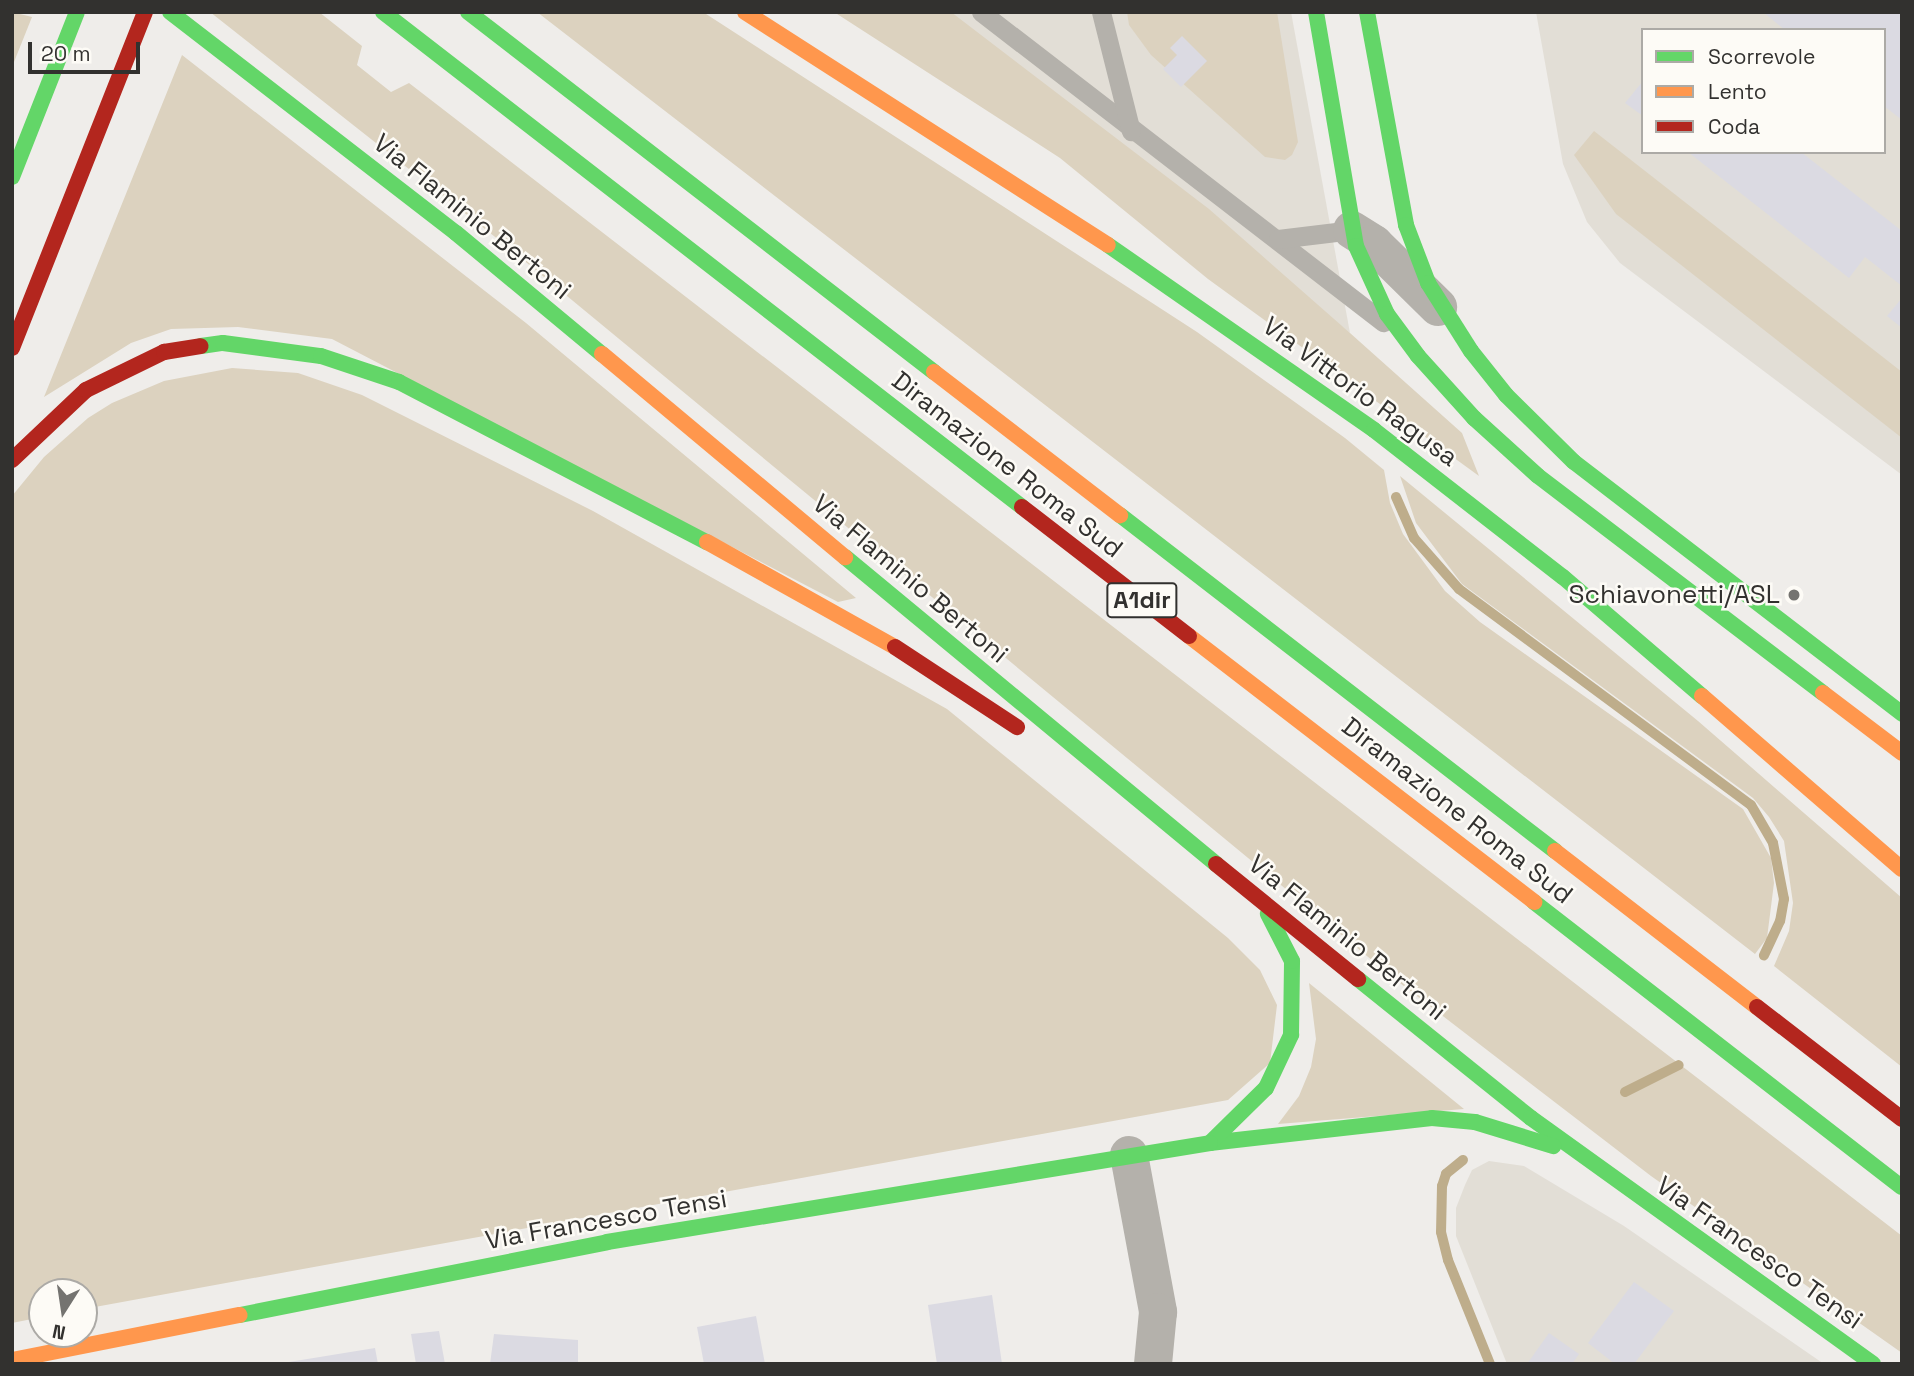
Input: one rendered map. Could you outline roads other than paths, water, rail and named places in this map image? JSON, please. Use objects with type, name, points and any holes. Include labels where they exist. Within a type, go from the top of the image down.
[{"type":"main road","points":[[12,348],[145,12]]},
{"type":"main road","name":"Via Flaminio Bertoni","points":[[170,12],[456,233],[1172,829],[1618,1183]]},
{"type":"main road","name":"Diramazione Roma Sud","points":[[383,12],[1902,1186]]},
{"type":"main road","name":"Diramazione Roma Sud","points":[[468,12],[1902,1119]]},
{"type":"main road","name":"Via Vittorio Ragusa","points":[[746,12],[1078,224],[1374,430],[1563,578],[1902,869]]},
{"type":"main road","points":[[1317,12],[1352,230],[1373,288],[1406,340],[1474,418],[1538,476],[1902,753]]},
{"type":"main road","points":[[1367,12],[1400,204],[1420,264],[1447,316],[1506,395],[1574,462],[1902,714]]},
{"type":"main road","points":[[12,177],[76,16]]},
{"type":"main road","points":[[820,39],[901,112]]},
{"type":"main road","points":[[12,460],[44,425],[86,390],[164,352],[223,343],[321,356],[400,382],[721,549],[870,631],[1172,829]]},
{"type":"main road","points":[[1210,1143],[1247,1111],[1274,1076],[1287,1050],[1294,1017],[1293,970],[1285,942],[1273,919],[1246,888]]},
{"type":"main road","name":"Via Francesco Tensi","points":[[12,1360],[607,1242],[1210,1143],[1384,1121],[1457,1119],[1563,1150],[1618,1183],[1873,1364]]},
{"type":"street","points":[[1352,230],[1399,267],[1447,316]]},
{"type":"street","points":[[1129,1155],[1158,1312],[1153,1364]]},
{"type":"lane","points":[[981,12],[1130,131],[1278,239],[1406,340]]},
{"type":"lane","points":[[1101,12],[1130,131]]},
{"type":"lane","points":[[1278,239],[1352,230]]},
{"type":"waterway","points":[[1396,497],[1414,538],[1459,589],[1751,805],[1773,843],[1784,899],[1780,921],[1764,956]]},
{"type":"waterway","points":[[1625,1092],[1679,1065]]},
{"type":"waterway","points":[[1463,1160],[1446,1174],[1442,1186],[1441,1232],[1448,1260],[1490,1364]]},
{"type":"place","name":"Schiavonetti/ASL","points":[[1794,595]]}]
